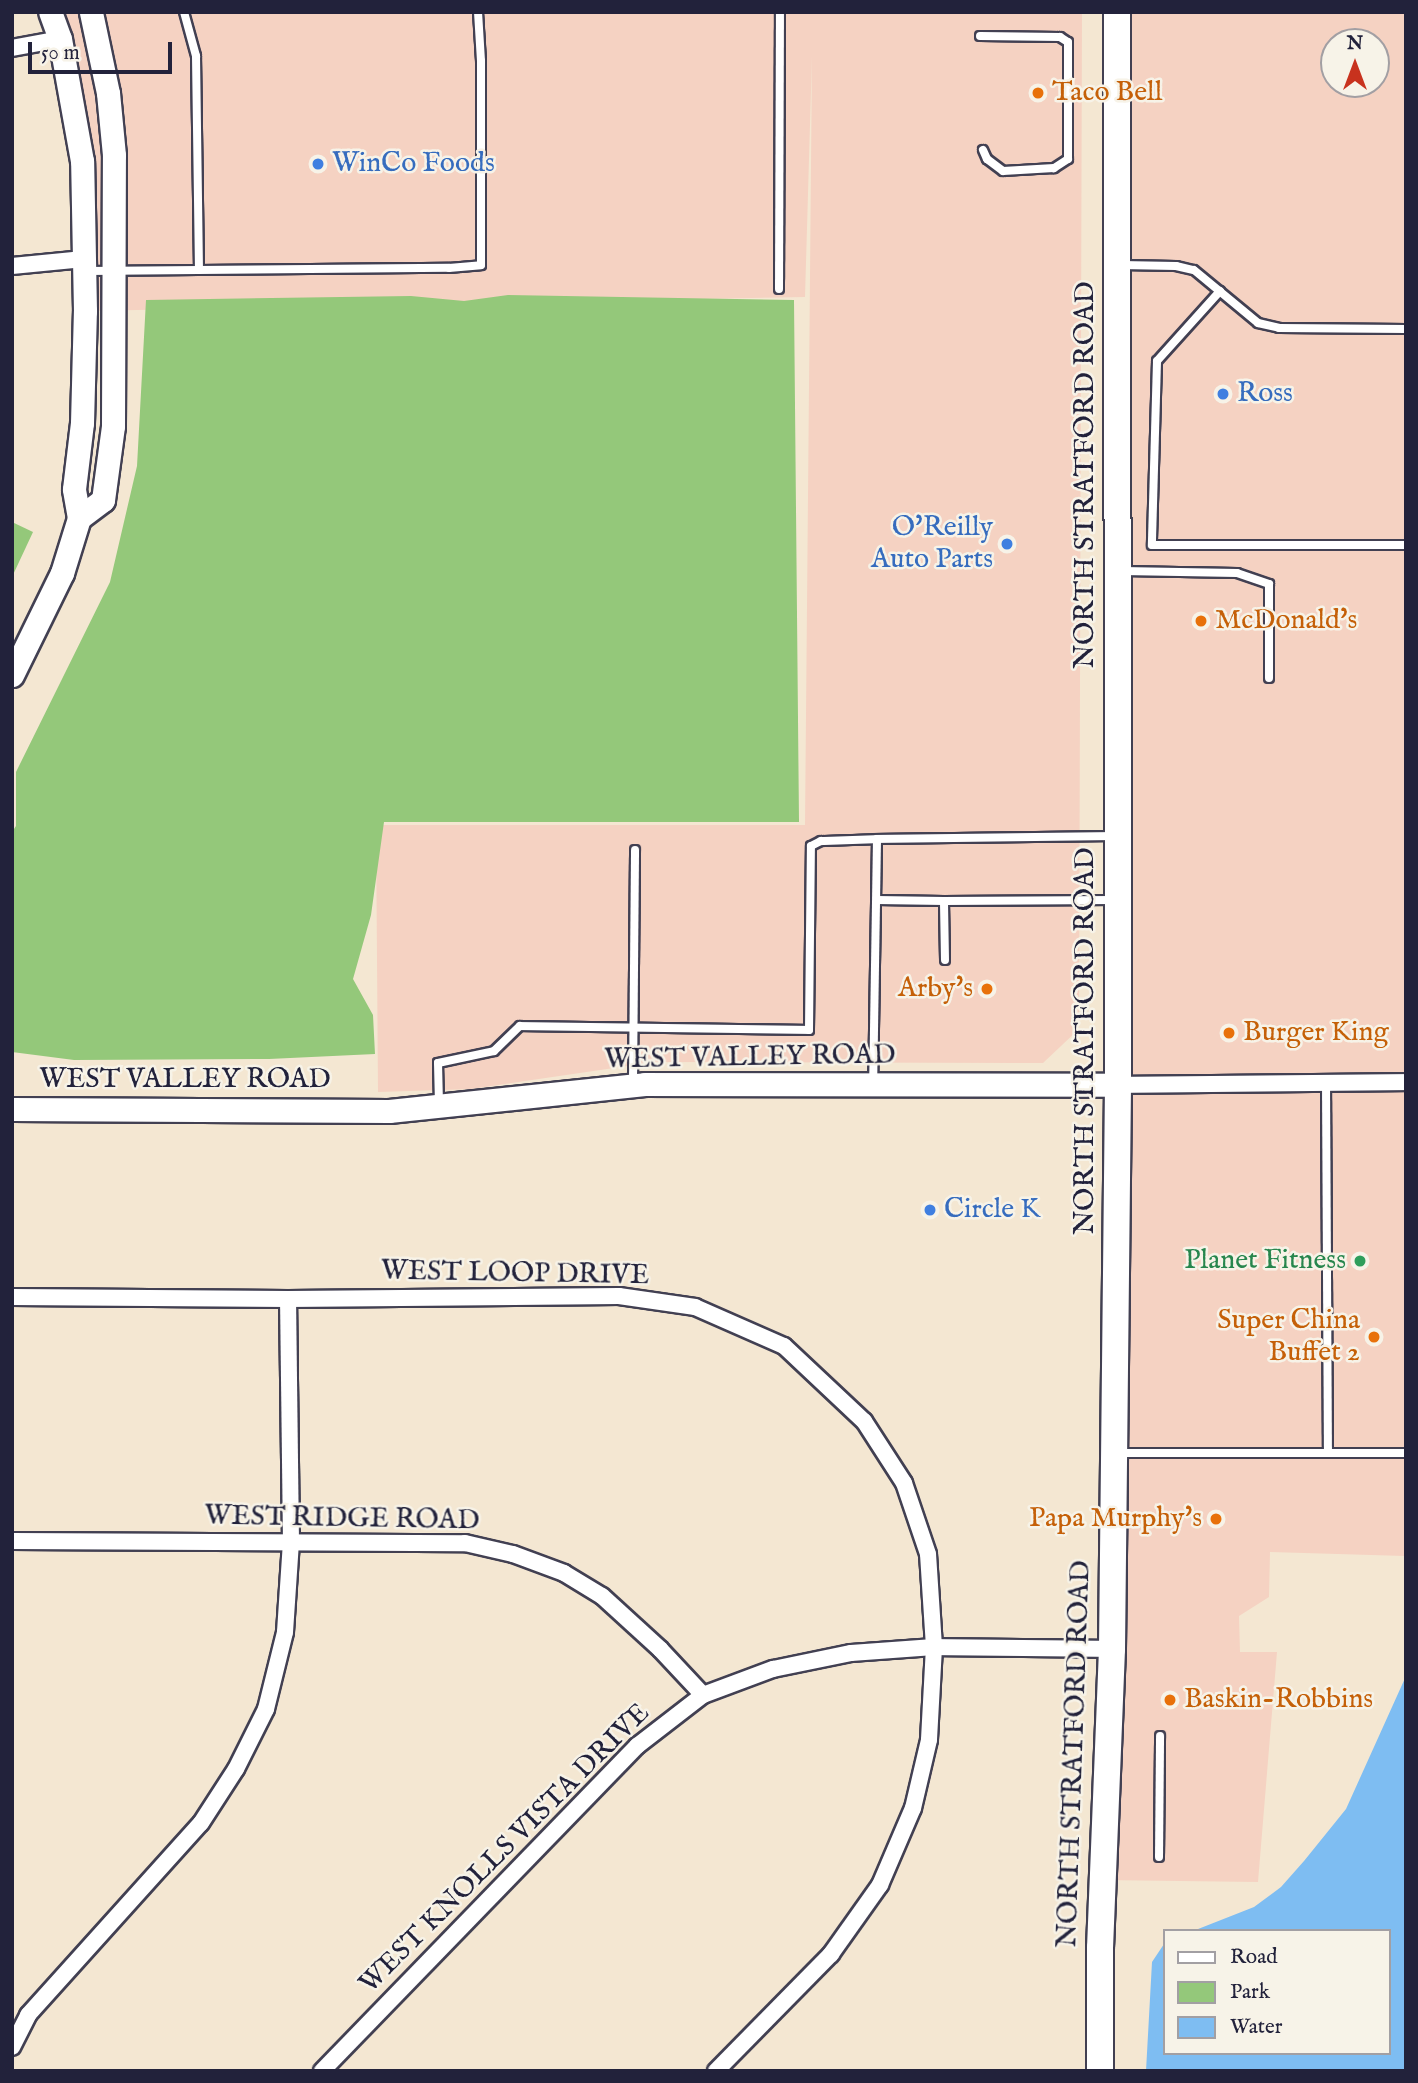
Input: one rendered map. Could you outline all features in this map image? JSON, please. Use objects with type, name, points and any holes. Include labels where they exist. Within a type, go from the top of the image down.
[{"type":"main road","points":[[12,675],[62,573],[79,518],[74,489],[82,423],[82,161],[60,39],[50,12]]},
{"type":"main road","points":[[79,518],[103,500],[113,426],[114,155],[108,93],[91,12]]},
{"type":"main road","name":"NORTH STRATFORD ROAD","points":[[1100,2071],[1100,1948],[1112,1649],[1118,1085],[1117,12]]},
{"type":"main road","name":"WEST VALLEY ROAD","points":[[12,1110],[389,1111],[633,1086],[1118,1085]]},
{"type":"street","points":[[12,48],[60,39]]},
{"type":"street","points":[[12,267],[84,265]]},
{"type":"street","name":"WEST VALLEY ROAD","points":[[1118,1085],[1406,1082]]},
{"type":"street","name":"WEST LOOP DRIVE","points":[[12,1297],[288,1299],[619,1296],[695,1307],[784,1346],[864,1421],[904,1483],[928,1554],[934,1647],[929,1740],[916,1797],[880,1885],[831,1954],[716,2071]]},
{"type":"street","points":[[12,2047],[28,2015],[201,1823],[236,1769],[266,1709],[282,1644],[291,1542],[288,1299]]},
{"type":"street","name":"WEST RIDGE ROAD","points":[[12,1541],[465,1543],[513,1554],[551,1568],[602,1596],[660,1649],[703,1695]]},
{"type":"street","name":"WEST KNOLLS VISTA DRIVE","points":[[322,2071],[637,1746],[703,1695],[774,1669],[838,1655],[934,1647],[1112,1649]]},
{"type":"lane","points":[[184,12],[196,56],[199,270]]},
{"type":"lane","points":[[84,265],[114,270],[449,268],[481,265],[481,61],[478,12]]},
{"type":"lane","points":[[779,12],[779,289]]},
{"type":"lane","points":[[980,36],[1060,37],[1068,42],[1068,159],[1054,168],[1003,171],[987,159],[983,150]]},
{"type":"lane","points":[[1117,265],[1176,266],[1194,270],[1258,323],[1279,328],[1406,329]]},
{"type":"lane","points":[[1220,291],[1157,361],[1152,545],[1406,545]]},
{"type":"lane","points":[[1118,571],[1237,573],[1269,584],[1269,678]]},
{"type":"lane","points":[[439,1106],[438,1063],[494,1051],[520,1026],[809,1030],[811,846],[821,841],[1118,836]]},
{"type":"lane","points":[[873,1086],[877,839]]},
{"type":"lane","points":[[633,1086],[635,850]]},
{"type":"lane","points":[[877,901],[1118,900]]},
{"type":"lane","points":[[944,901],[945,960]]},
{"type":"lane","points":[[1326,1082],[1328,1453]]},
{"type":"lane","points":[[1114,1453],[1406,1453]]},
{"type":"lane","points":[[1159,1857],[1160,1736]]},
{"type":"shaded area","points":[[50,12],[1082,12],[1079,1029],[1043,1063],[655,1062],[471,1089],[378,1092],[376,825],[805,825],[812,56],[805,297],[85,311],[82,161]]},
{"type":"shaded area","points":[[1117,12],[1406,12],[1406,1553],[1405,1556],[1270,1552],[1269,1597],[1239,1616],[1240,1652],[1277,1652],[1258,1882],[1102,1880]]},
{"type":"green space","points":[[508,295],[794,300],[799,822],[384,822],[371,915],[353,979],[373,1015],[375,1054],[269,1059],[74,1060],[12,1052],[12,832],[16,826],[16,772],[110,582],[137,466],[146,300],[411,296],[464,301]]},
{"type":"green space","points":[[12,522],[33,532],[12,577]]},
{"type":"water","points":[[1406,1676],[1406,2071],[1146,2071],[1152,1962],[1162,1947],[1162,2055],[1390,2055],[1390,1929],[1198,1929],[1254,1907],[1281,1887],[1346,1809]]},
{"type":"place","name":"Taco Bell","points":[[1038,93]]},
{"type":"place","name":"WinCo Foods","points":[[318,164]]},
{"type":"place","name":"Ross","points":[[1223,394]]},
{"type":"place","name":"O'Reilly Auto Parts","points":[[1007,544]]},
{"type":"place","name":"McDonald's","points":[[1201,621]]},
{"type":"place","name":"Arby's","points":[[987,989]]},
{"type":"place","name":"Burger King","points":[[1229,1033]]},
{"type":"place","name":"Circle K","points":[[930,1210]]},
{"type":"place","name":"Planet Fitness","points":[[1360,1261]]},
{"type":"place","name":"Super China Buffet 2","points":[[1374,1337]]},
{"type":"place","name":"Papa Murphy's","points":[[1216,1519]]},
{"type":"place","name":"Baskin-Robbins","points":[[1170,1700]]}]
